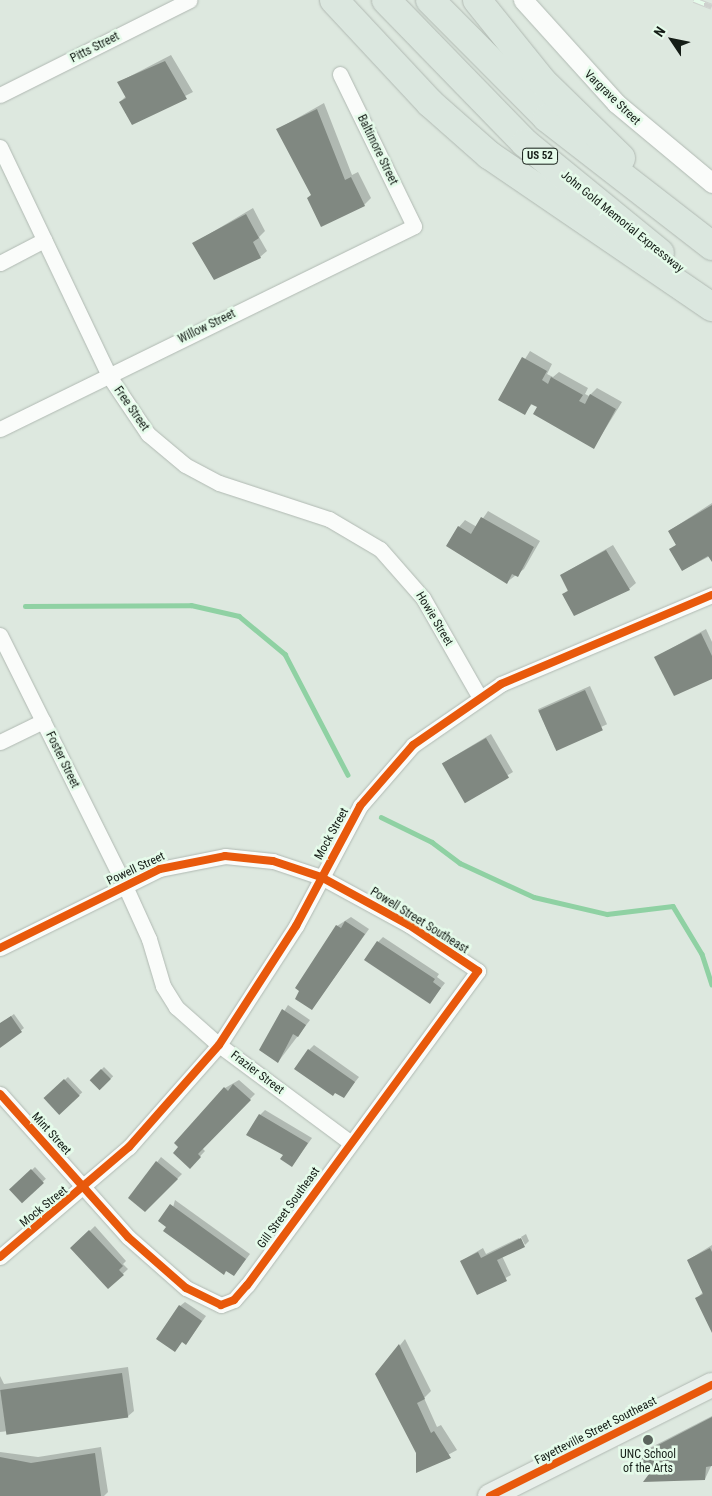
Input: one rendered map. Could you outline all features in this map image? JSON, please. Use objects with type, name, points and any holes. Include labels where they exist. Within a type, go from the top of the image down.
[{"type":"highway","points":[[334,0],[430,104],[489,155],[712,307]]},
{"type":"highway","name":"John Gold Memorial Expressway","points":[[386,0],[525,142],[712,293]]},
{"type":"highway","name":"US 52","points":[[430,0],[547,118],[712,246]]},
{"type":"highway","points":[[477,0],[573,113],[712,242]]},
{"type":"main road","name":"Fayetteville Street Southeast","points":[[502,1494],[712,1385]]},
{"type":"street","name":"Pitts Street","points":[[0,95],[190,0]]},
{"type":"street","name":"Vargrave Street","points":[[523,0],[616,103],[712,183]]},
{"type":"street","name":"Baltimore Street","points":[[340,74],[414,226]]},
{"type":"street","name":"Free Street","points":[[0,147],[109,376],[148,434],[185,465],[254,497],[329,519],[380,549]]},
{"type":"street","name":"Willow Street","points":[[0,429],[414,226]]},
{"type":"street","points":[[0,264],[44,240]]},
{"type":"street","name":"Howie Street","points":[[380,549],[423,598],[479,696]]},
{"type":"street","name":"Mock Street","points":[[0,1257],[86,1188],[153,1122],[219,1045],[268,974],[360,806],[388,771],[413,745],[479,696],[712,595]]},
{"type":"street","name":"Foster Street","points":[[0,634],[125,886]]},
{"type":"street","points":[[0,742],[43,721]]},
{"type":"street","name":"Powell Street","points":[[0,948],[125,886],[179,862],[225,856],[273,861],[321,878]]},
{"type":"street","name":"Powell Street Southeast","points":[[321,878],[409,925],[478,971]]},
{"type":"street","name":"Frazier Street","points":[[125,886],[149,939],[163,986],[176,1006],[219,1045],[351,1143]]},
{"type":"street","name":"Gill Street Southeast","points":[[86,1188],[166,1271],[204,1300],[221,1306],[234,1300],[247,1285],[478,971]]},
{"type":"street","name":"Mint Street","points":[[0,1094],[86,1188]]},
{"type":"building","points":[[165,61],[187,99],[132,125],[119,102],[126,98],[117,82]]},
{"type":"building","points":[[317,109],[345,180],[351,177],[365,206],[321,227],[307,198],[311,195],[276,129]]},
{"type":"building","points":[[246,214],[259,238],[253,242],[261,258],[214,280],[192,243]]},
{"type":"building","points":[[522,357],[547,371],[542,380],[548,384],[551,377],[583,395],[579,401],[585,404],[590,394],[616,409],[594,449],[533,414],[537,407],[531,404],[525,415],[498,400]]},
{"type":"building","points":[[712,505],[712,562],[708,556],[682,571],[669,549],[676,545],[668,531]]},
{"type":"building","points":[[481,517],[534,547],[518,577],[512,574],[507,584],[446,546],[458,526],[471,534]]},
{"type":"building","points":[[606,550],[630,590],[574,616],[562,594],[568,591],[560,575]]},
{"type":"building","points":[[701,633],[712,656],[712,679],[674,696],[654,657]]},
{"type":"building","points":[[585,690],[603,730],[556,751],[538,711]]},
{"type":"building","points":[[486,738],[509,778],[465,803],[442,764]]},
{"type":"building","points":[[345,921],[365,934],[312,1010],[295,999],[299,991],[295,988],[336,925],[341,928]]},
{"type":"building","points":[[377,941],[435,979],[433,982],[441,988],[430,1004],[364,960]]},
{"type":"building","points":[[282,1009],[306,1025],[298,1037],[293,1034],[278,1063],[259,1050]]},
{"type":"building","points":[[11,1016],[22,1032],[0,1048],[0,1023]]},
{"type":"building","points":[[308,1049],[355,1082],[344,1098],[335,1093],[333,1096],[294,1069]]},
{"type":"building","points":[[101,1069],[111,1079],[100,1090],[90,1080]]},
{"type":"building","points":[[64,1079],[80,1096],[59,1115],[44,1098]]},
{"type":"building","points":[[233,1084],[251,1100],[198,1154],[201,1157],[190,1169],[173,1153],[178,1147],[174,1143],[224,1087],[228,1091]]},
{"type":"building","points":[[259,1114],[308,1143],[292,1167],[280,1159],[283,1155],[246,1135]]},
{"type":"building","points":[[156,1161],[178,1179],[145,1212],[128,1198]]},
{"type":"building","points":[[31,1169],[44,1183],[22,1203],[9,1189]]},
{"type":"building","points":[[170,1204],[246,1259],[234,1276],[226,1271],[224,1275],[163,1231],[166,1227],[158,1221]]},
{"type":"building","points":[[89,1230],[123,1266],[119,1270],[124,1275],[108,1289],[70,1248]]},
{"type":"building","points":[[521,1238],[525,1247],[497,1260],[507,1281],[477,1295],[460,1261],[478,1252],[481,1258]]},
{"type":"building","points":[[710,1248],[712,1252],[712,1333],[695,1298],[703,1294],[687,1260]]},
{"type":"building","points":[[179,1305],[202,1321],[186,1345],[182,1342],[175,1352],[156,1339]]},
{"type":"building","points":[[399,1344],[425,1399],[417,1403],[431,1433],[434,1431],[451,1458],[416,1473],[416,1453],[375,1374]]},
{"type":"building","points":[[122,1373],[128,1418],[6,1435],[0,1390]]},
{"type":"building","points":[[712,1417],[712,1466],[706,1467],[705,1480],[643,1482],[649,1474],[639,1455]]},
{"type":"building","points":[[95,1453],[101,1496],[0,1496],[0,1457],[31,1463]]},
{"type":"waterway","points":[[25,606],[191,605],[239,616],[285,654],[348,775]]},
{"type":"waterway","points":[[381,817],[432,842],[460,863],[534,897],[607,914],[673,906],[702,954],[712,984]]},
{"type":"railway","points":[[694,0],[712,7]]},
{"type":"cycle path","points":[[0,1257],[129,1147],[219,1045],[296,926],[360,806],[413,745],[501,684],[712,595]]},
{"type":"cycle path","points":[[0,948],[160,869],[225,856],[273,861],[321,877],[409,925],[478,971],[247,1285],[234,1300],[221,1305],[186,1288],[128,1237],[0,1094]]},
{"type":"cycle path","points":[[490,1496],[712,1385]]},
{"type":"place","name":"UNC School of the Arts","points":[[648,1440]]}]
